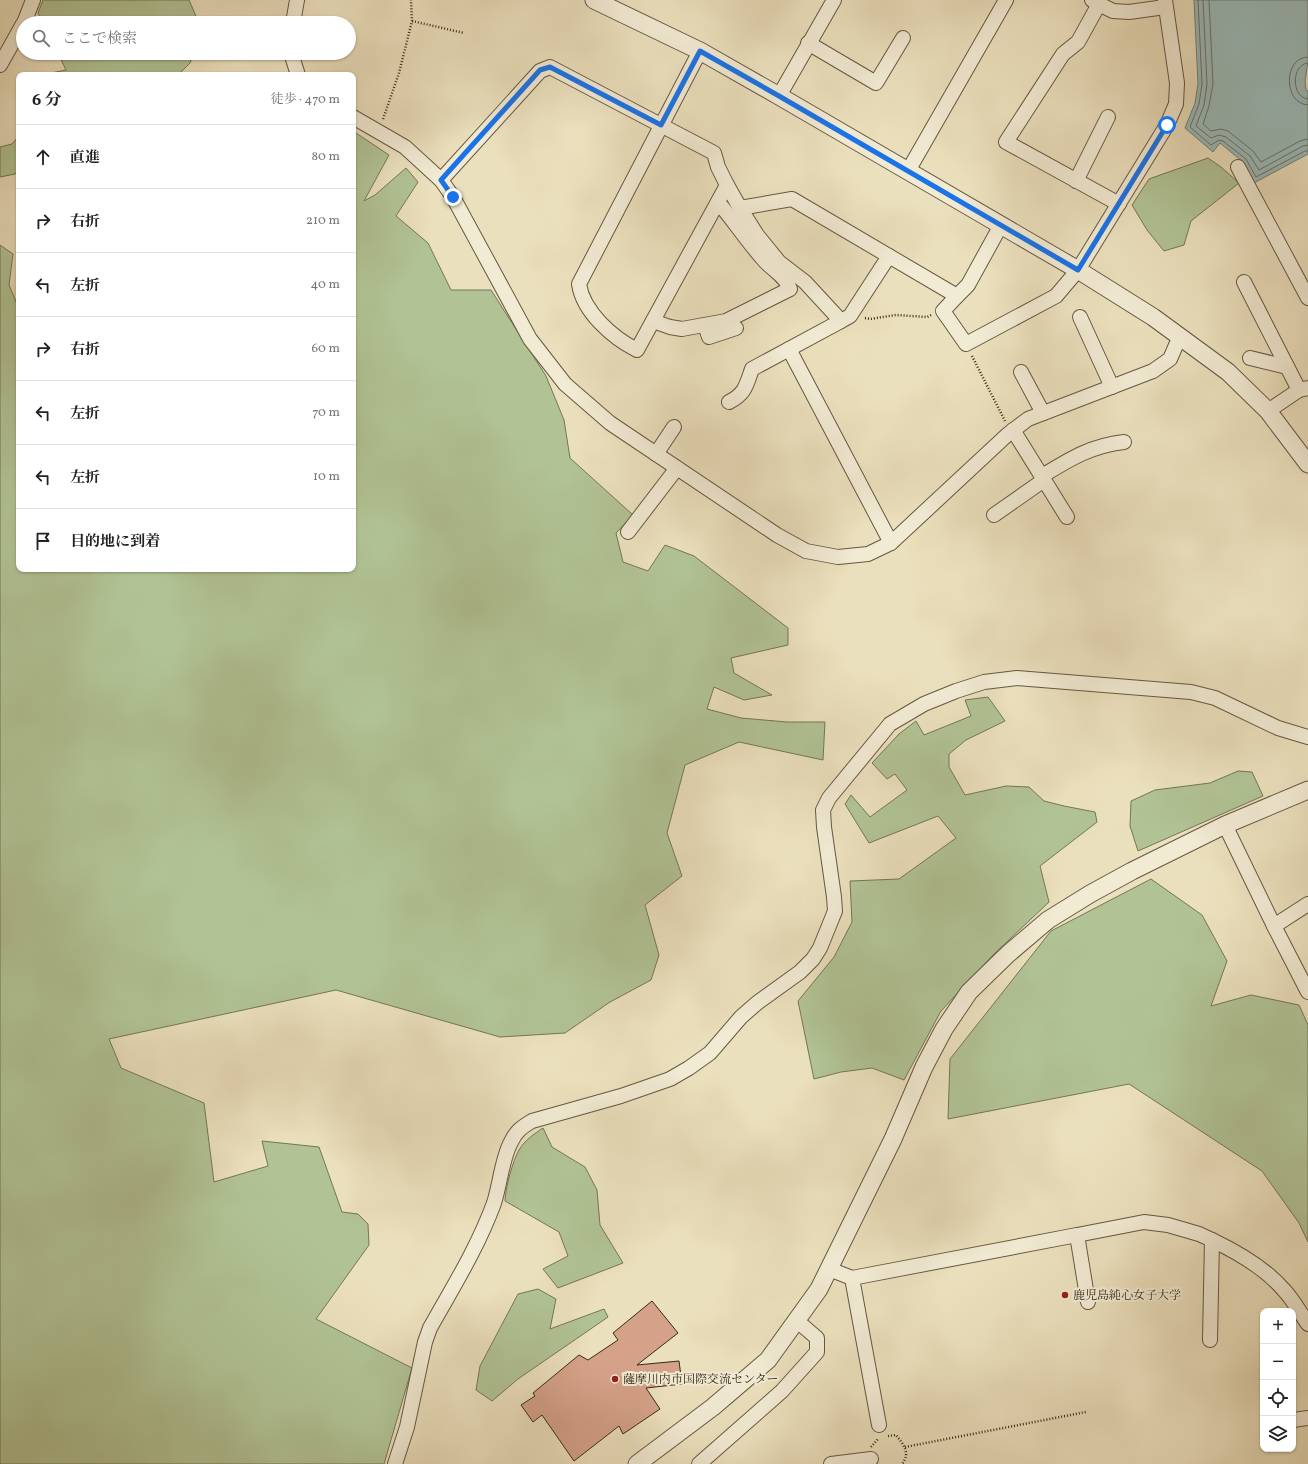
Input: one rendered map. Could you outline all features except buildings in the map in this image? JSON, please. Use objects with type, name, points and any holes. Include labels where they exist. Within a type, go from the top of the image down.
[{"type":"street","points":[[26,16],[33,0]]},
{"type":"street","points":[[294,16],[297,0]]},
{"type":"street","points":[[596,0],[700,51],[1078,270],[1154,317],[1228,372],[1268,411],[1308,464]]},
{"type":"street","points":[[779,96],[834,0]]},
{"type":"street","points":[[908,171],[1006,0]]},
{"type":"street","points":[[1001,225],[968,286],[943,311],[966,344],[1056,296],[1078,270],[1119,204],[1167,125],[1176,104],[1177,83],[1165,4],[1129,12],[1114,11],[1095,2],[1078,42],[1063,54],[1006,142],[1119,204]]},
{"type":"street","points":[[0,65],[16,36]]},
{"type":"street","points":[[808,43],[876,83],[903,38]]},
{"type":"street","points":[[700,51],[579,284],[581,294],[598,321],[626,344],[637,350],[727,185]]},
{"type":"street","points":[[293,60],[297,72]]},
{"type":"street","points":[[441,180],[540,70],[550,67],[714,153],[718,167],[727,185],[757,235],[779,262],[805,282],[846,318]]},
{"type":"street","points":[[1076,180],[1108,117]]},
{"type":"street","points":[[356,119],[406,147],[441,180],[453,197],[530,339],[565,384],[610,423],[777,535],[806,551],[838,557],[860,555],[868,554],[891,543],[1012,431],[1028,419],[1153,371],[1170,359],[1180,336]]},
{"type":"street","points":[[1238,167],[1308,298]]},
{"type":"street","points":[[740,208],[792,199],[957,296]]},
{"type":"street","points":[[653,321],[670,328],[682,329],[726,321],[790,289],[787,281],[764,260],[718,202]]},
{"type":"street","points":[[729,402],[744,392],[752,369],[846,318],[889,256]]},
{"type":"street","points":[[1244,282],[1287,367],[1303,389],[1268,411]]},
{"type":"street","points":[[1080,317],[1112,387]]},
{"type":"street","points":[[705,325],[709,337],[736,328]]},
{"type":"street","points":[[789,349],[891,543]]},
{"type":"street","points":[[1250,358],[1287,367]]},
{"type":"street","points":[[1021,372],[1043,413]]},
{"type":"street","points":[[656,454],[674,428]]},
{"type":"street","points":[[1012,431],[1067,517]]},
{"type":"street","points":[[994,515],[1043,478],[1080,454],[1107,444],[1124,442]]},
{"type":"street","points":[[628,532],[677,468]]},
{"type":"street","points":[[395,1464],[407,1427],[425,1342],[430,1328],[479,1241],[494,1202],[510,1144],[515,1133],[521,1127],[532,1121],[670,1079],[689,1068],[710,1053],[741,1017],[757,1003],[800,972],[813,959],[820,948],[835,911],[823,810],[829,798],[890,724],[924,704],[956,691],[984,682],[1017,678],[1191,692],[1215,698],[1278,728],[1308,737]]},
{"type":"street","points":[[637,1464],[714,1407],[768,1360],[819,1289],[894,1139],[924,1067],[944,1029],[969,992],[1008,954],[1048,920],[1090,894],[1132,871],[1225,825],[1308,790]]},
{"type":"street","points":[[1225,825],[1308,992]]},
{"type":"street","points":[[1274,926],[1308,904]]},
{"type":"street","points":[[829,1269],[852,1278],[1144,1222],[1168,1225],[1199,1234],[1233,1250],[1260,1268],[1283,1289],[1308,1324]]},
{"type":"street","points":[[1077,1235],[1088,1302]]},
{"type":"street","points":[[1210,1340],[1212,1240]]},
{"type":"street","points":[[852,1278],[881,1432]]},
{"type":"street","points":[[699,1464],[782,1391],[817,1352],[817,1338],[796,1320]]},
{"type":"street","points":[[1296,1420],[1308,1418]]},
{"type":"street","points":[[831,1464],[871,1459]]},
{"type":"path","points":[[378,131],[399,73],[412,21],[411,0]]},
{"type":"path","points":[[412,21],[464,33]]},
{"type":"path","points":[[846,318],[870,319],[896,315],[927,317],[943,311]]},
{"type":"path","points":[[966,344],[1012,431]]},
{"type":"path","points":[[905,1447],[1086,1412]]},
{"type":"path","points":[[871,1459],[870,1445],[881,1432],[896,1435],[905,1447],[906,1460],[902,1464]]},
{"type":"green space","points":[[43,0],[189,0],[196,16],[40,16],[38,13]]},
{"type":"green space","points":[[61,60],[191,60],[181,72],[56,72],[66,70]]},
{"type":"green space","points":[[356,133],[389,155],[364,201],[375,195],[406,168],[418,182],[396,216],[428,243],[451,290],[491,290],[546,376],[564,420],[570,458],[633,515],[616,533],[623,562],[648,571],[665,545],[694,556],[788,628],[788,645],[731,658],[734,673],[772,695],[744,700],[714,687],[707,709],[741,718],[787,722],[825,722],[823,760],[739,742],[685,765],[667,833],[682,876],[645,905],[659,955],[651,980],[610,1002],[565,1033],[500,1037],[336,990],[109,1039],[121,1068],[204,1103],[214,1182],[268,1166],[262,1141],[319,1147],[342,1212],[358,1214],[368,1224],[369,1245],[316,1319],[412,1368],[384,1464],[0,1464],[0,245],[13,254],[9,285],[16,302],[16,572],[356,572]]},
{"type":"green space","points":[[16,139],[16,173],[0,177],[0,147],[12,144]]},
{"type":"green space","points":[[1208,158],[1239,183],[1191,221],[1184,245],[1164,251],[1147,230],[1132,205],[1149,179]]},
{"type":"green space","points":[[988,697],[1005,721],[966,740],[949,754],[949,767],[965,795],[1006,786],[1029,787],[1044,801],[1095,812],[1097,822],[1040,866],[1049,902],[994,954],[941,1011],[904,1080],[872,1068],[841,1072],[814,1079],[798,1001],[834,957],[852,922],[850,881],[899,879],[956,838],[938,816],[869,843],[845,804],[851,795],[870,817],[907,790],[895,774],[887,779],[872,763],[899,734],[916,721],[924,735],[971,716],[965,700]]},
{"type":"green space","points":[[1238,771],[1252,772],[1263,796],[1138,851],[1130,826],[1131,801],[1155,790],[1210,783]]},
{"type":"green space","points":[[1151,879],[1202,915],[1227,961],[1211,1006],[1251,995],[1299,1005],[1308,1025],[1308,1242],[1299,1223],[1262,1171],[1129,1084],[948,1119],[950,1059],[1051,931]]},
{"type":"green space","points":[[543,1128],[552,1147],[585,1167],[597,1190],[600,1225],[623,1263],[558,1288],[543,1269],[568,1256],[559,1232],[505,1201],[506,1189],[514,1160],[521,1146]]},
{"type":"green space","points":[[538,1289],[556,1299],[550,1329],[604,1309],[608,1317],[518,1379],[492,1401],[476,1390],[480,1366],[518,1294]]},
{"type":"water","points":[[1194,0],[1308,0],[1308,61],[1305,81],[1306,90],[1308,91],[1308,154],[1254,183],[1243,162],[1220,143],[1213,152],[1185,128],[1195,103],[1198,84]]},
{"type":"place","name":"鹿児島純心女子大学","points":[[1065,1295]]},
{"type":"place","name":"薩摩川内市国際交流センター","points":[[615,1379]]},
{"type":"route","points":[[453,197],[441,180],[540,70],[550,67],[661,125],[700,51],[1078,270],[1167,125]]}]
